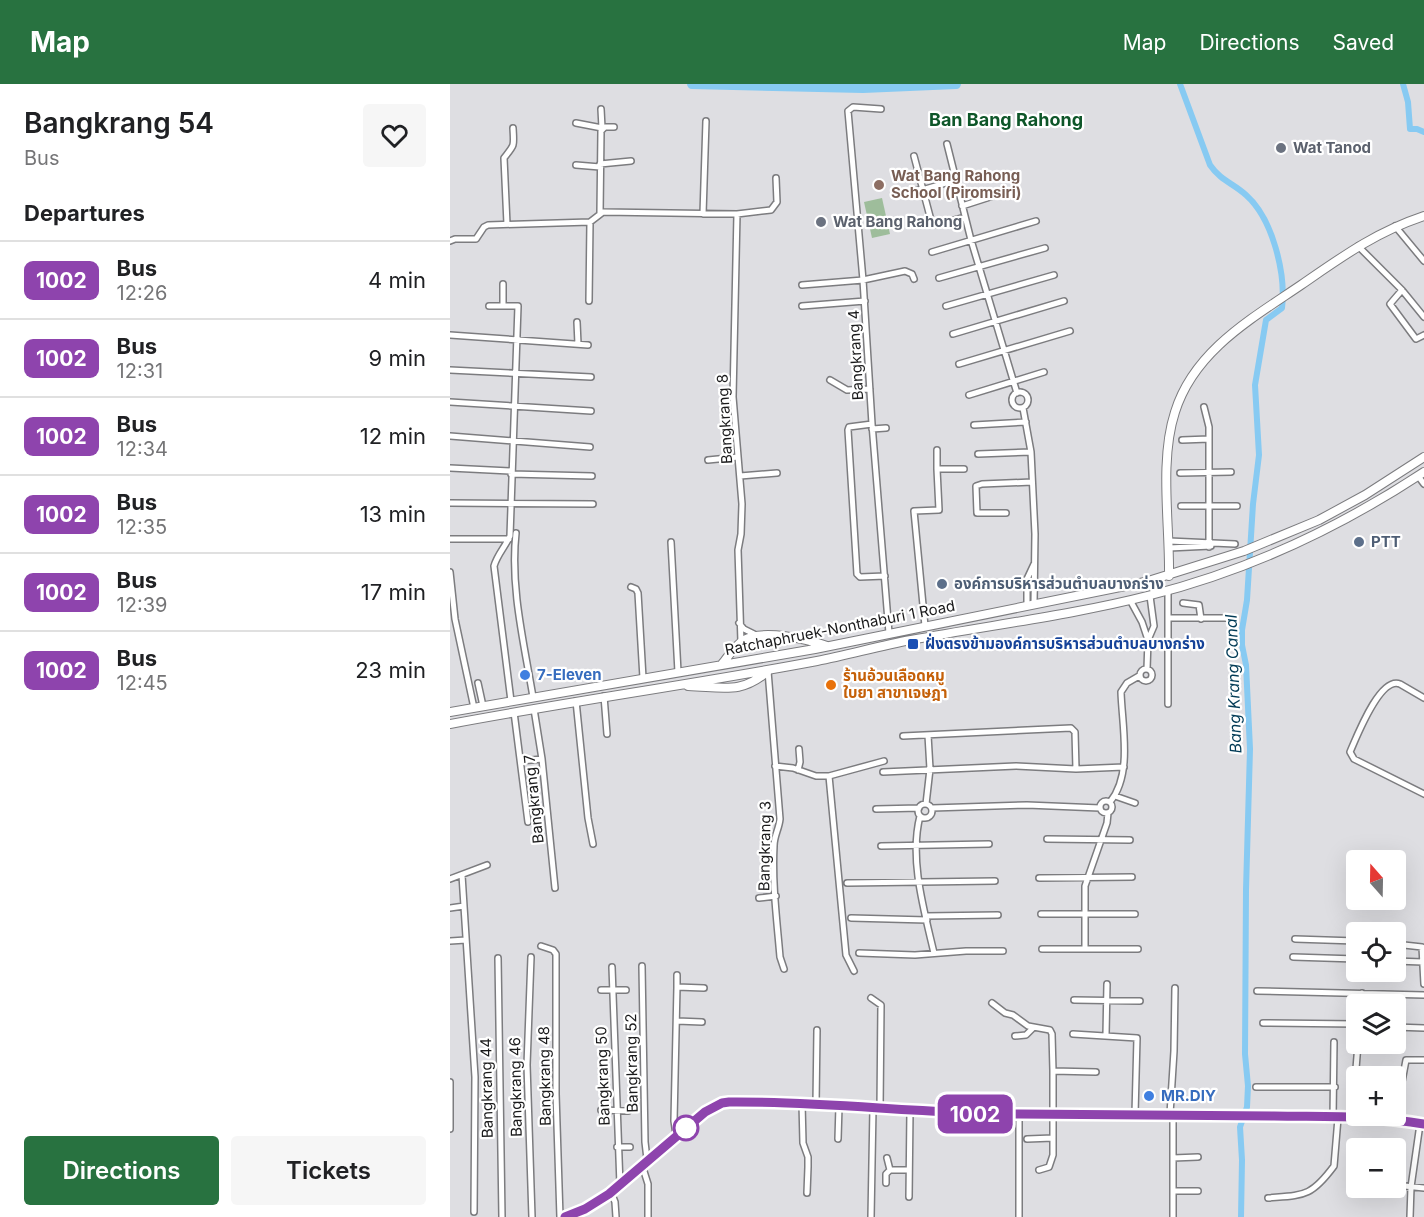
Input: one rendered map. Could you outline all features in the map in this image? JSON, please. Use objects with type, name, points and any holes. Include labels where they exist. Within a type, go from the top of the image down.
[{"type":"main road","points":[[1169,576],[1168,452],[1171,428],[1181,396],[1189,381],[1205,359],[1242,326],[1276,301],[1358,246],[1395,226],[1424,216]]},
{"type":"main road","name":"Ratchaphruek-Nonthaburi 1 Road","points":[[450,712],[827,646],[1169,576],[1244,551],[1319,520],[1365,495],[1424,457]]},
{"type":"main road","name":"Ratchaphruek-Nonthaburi 1 Road","points":[[450,724],[604,696],[769,670],[1150,596],[1257,561],[1330,529],[1372,506],[1421,474]]},
{"type":"main road","points":[[722,664],[741,642],[758,636],[808,640],[827,646]]},
{"type":"main road","points":[[672,685],[744,687],[769,670]]},
{"type":"main road","points":[[565,1217],[585,1209],[611,1192],[676,1135],[705,1112],[722,1103],[802,1103],[910,1111],[1018,1114],[1172,1114],[1346,1118]]},
{"type":"main road","points":[[1406,1121],[1422,1124]]},
{"type":"street","name":"Bangkrang 4","points":[[881,109],[853,107],[848,111],[865,301],[872,426],[889,633]]},
{"type":"street","points":[[450,241],[476,239],[488,225],[594,221],[600,213],[601,109]]},
{"type":"street","points":[[704,214],[706,121]]},
{"type":"street","points":[[576,123],[602,128],[614,127]]},
{"type":"street","points":[[507,224],[504,158],[513,145],[513,128]]},
{"type":"street","points":[[947,144],[971,240],[1017,393]]},
{"type":"street","points":[[914,156],[932,224],[965,217]]},
{"type":"street","points":[[576,165],[600,166],[631,162]]},
{"type":"street","points":[[600,213],[737,214],[774,209],[777,202],[776,178]]},
{"type":"street","points":[[907,193],[956,180]]},
{"type":"street","points":[[962,206],[993,196]]},
{"type":"street","name":"Bangkrang 8","points":[[737,214],[733,397],[742,517],[738,550],[738,622],[741,642]]},
{"type":"street","points":[[932,252],[1036,221]]},
{"type":"street","points":[[589,301],[590,222]]},
{"type":"street","points":[[1395,226],[1424,261]]},
{"type":"street","points":[[1358,246],[1402,290],[1424,316]]},
{"type":"street","points":[[939,278],[1045,248]]},
{"type":"street","points":[[802,285],[863,280],[905,271],[912,274],[914,279]]},
{"type":"street","points":[[946,306],[1054,274]]},
{"type":"street","points":[[503,284],[503,306]]},
{"type":"street","points":[[1402,290],[1390,304],[1416,339],[1424,335]]},
{"type":"street","points":[[802,306],[865,301]]},
{"type":"street","points":[[953,334],[1064,301]]},
{"type":"street","points":[[489,306],[518,306],[508,538],[505,547],[496,556],[494,566],[511,701]]},
{"type":"street","points":[[577,322],[578,344]]},
{"type":"street","points":[[959,364],[1070,331]]},
{"type":"street","points":[[450,335],[588,345]]},
{"type":"street","points":[[450,370],[591,377]]},
{"type":"street","points":[[969,395],[1044,372]]},
{"type":"street","points":[[830,380],[847,390],[870,389]]},
{"type":"street","points":[[1022,392],[1028,398],[1027,405],[1023,408],[1017,408],[1013,403],[1013,397],[1017,393],[1022,392]]},
{"type":"street","points":[[450,402],[591,411]]},
{"type":"street","points":[[1204,407],[1209,427],[1209,544]]},
{"type":"street","points":[[1023,408],[1031,452],[1035,562],[1027,579],[1030,605]]},
{"type":"street","points":[[974,425],[1026,422]]},
{"type":"street","points":[[885,576],[860,577],[857,574],[848,430],[849,427],[886,428]]},
{"type":"street","points":[[450,436],[590,447]]},
{"type":"street","points":[[1182,440],[1209,439]]},
{"type":"street","points":[[925,626],[914,511],[939,510],[936,450]]},
{"type":"street","points":[[978,454],[1031,452]]},
{"type":"street","points":[[708,460],[738,457]]},
{"type":"street","points":[[450,468],[592,476]]},
{"type":"street","points":[[937,469],[964,469]]},
{"type":"street","points":[[1180,473],[1231,472]]},
{"type":"street","points":[[740,476],[777,473]]},
{"type":"street","points":[[1421,474],[1424,484]]},
{"type":"street","points":[[1006,513],[977,513],[976,486],[1032,482]]},
{"type":"street","points":[[450,503],[593,504]]},
{"type":"street","points":[[1181,506],[1237,506]]},
{"type":"street","points":[[516,533],[515,565],[518,608],[533,697]]},
{"type":"street","points":[[450,539],[508,538]]},
{"type":"street","points":[[671,542],[678,672]]},
{"type":"street","points":[[1169,544],[1236,544]]},
{"type":"street","points":[[450,572],[455,619],[478,707]]},
{"type":"street","points":[[631,587],[638,593],[643,678]]},
{"type":"street","points":[[1168,590],[1168,704]]},
{"type":"street","points":[[1147,669],[1148,640],[1154,626],[1150,596]]},
{"type":"street","points":[[1130,600],[1139,615],[1148,640]]},
{"type":"street","points":[[1184,603],[1199,605],[1201,619]]},
{"type":"street","points":[[1139,615],[1151,610]]},
{"type":"street","points":[[1168,618],[1228,618]]},
{"type":"street","points":[[738,622],[744,629],[758,636]]},
{"type":"street","points":[[1110,802],[1115,796],[1124,767],[1121,692],[1127,683],[1139,676],[1141,671],[1147,669]]},
{"type":"street","points":[[1139,676],[1144,682],[1150,680],[1152,673],[1147,669]]},
{"type":"street","name":"Bangkrang 3","points":[[769,670],[780,819],[774,846],[776,896],[780,957],[784,969]]},
{"type":"street","points":[[758,679],[766,682],[769,687]]},
{"type":"street","points":[[1424,698],[1400,684],[1393,682],[1389,684],[1369,711],[1350,752],[1354,759],[1424,794]]},
{"type":"street","points":[[478,683],[478,707]]},
{"type":"street","points":[[604,696],[608,734]]},
{"type":"street","points":[[576,701],[588,818],[593,844]]},
{"type":"street","name":"Bangkrang 7","points":[[534,709],[542,759],[555,888]]},
{"type":"street","points":[[514,712],[528,822]]},
{"type":"street","points":[[903,736],[1071,728],[1075,732],[1076,769]]},
{"type":"street","points":[[926,804],[930,769],[928,735]]},
{"type":"street","points":[[798,770],[799,749]]},
{"type":"street","points":[[520,761],[542,759]]},
{"type":"street","points":[[776,766],[816,776],[829,776],[884,761]]},
{"type":"street","points":[[883,772],[1016,766],[1076,769],[1124,767]]},
{"type":"street","points":[[829,776],[846,955],[854,971]]},
{"type":"street","points":[[1115,796],[1134,803]]},
{"type":"street","points":[[1100,808],[1103,801],[1110,802]]},
{"type":"street","points":[[1085,949],[1086,878],[1102,839],[1108,813],[1112,809],[1110,802]]},
{"type":"street","points":[[926,804],[932,808],[1027,805],[1100,808],[1102,812],[1108,813]]},
{"type":"street","points":[[876,809],[918,808],[926,804]]},
{"type":"street","points":[[918,808],[920,816],[916,846],[926,918],[934,953]]},
{"type":"street","points":[[920,816],[930,817],[932,808]]},
{"type":"street","points":[[1047,839],[1130,840]]},
{"type":"street","points":[[881,846],[989,844]]},
{"type":"street","points":[[450,879],[487,865]]},
{"type":"street","points":[[462,875],[475,1077],[474,1212]]},
{"type":"street","points":[[1040,878],[1132,877]]},
{"type":"street","points":[[847,883],[995,881]]},
{"type":"street","points":[[759,898],[776,896]]},
{"type":"street","points":[[450,908],[464,906]]},
{"type":"street","points":[[1041,914],[1135,914]]},
{"type":"street","points":[[851,918],[998,915]]},
{"type":"street","points":[[1295,939],[1346,941]]},
{"type":"street","points":[[450,941],[466,940]]},
{"type":"street","points":[[1406,945],[1422,947],[1424,984]]},
{"type":"street","name":"Bangkrang 48","points":[[541,946],[553,950],[556,954],[556,1094],[560,1217]]},
{"type":"street","points":[[1042,949],[1138,949]]},
{"type":"street","points":[[859,953],[915,955],[1003,951]]},
{"type":"street","name":"Bangkrang 46","points":[[531,957],[527,1065],[532,1217]]},
{"type":"street","points":[[1293,957],[1346,959]]},
{"type":"street","name":"Bangkrang 44","points":[[498,958],[502,1217]]},
{"type":"street","points":[[1406,961],[1423,962]]},
{"type":"street","name":"Bangkrang 52","points":[[642,966],[648,1217]]},
{"type":"street","name":"Bangkrang 50","points":[[612,967],[620,1185]]},
{"type":"street","points":[[676,1135],[674,1121],[677,975]]},
{"type":"street","points":[[1106,1035],[1107,984]]},
{"type":"street","points":[[677,987],[704,988]]},
{"type":"street","points":[[1173,1217],[1172,1114],[1175,988]]},
{"type":"street","points":[[601,990],[626,990]]},
{"type":"street","points":[[1257,991],[1424,995]]},
{"type":"street","points":[[871,998],[881,1005],[871,1217]]},
{"type":"street","points":[[1074,1000],[1140,1001]]},
{"type":"street","points":[[992,1003],[1033,1028],[1047,1029],[1052,1032],[1051,1165],[1039,1170]]},
{"type":"street","points":[[677,1021],[702,1022]]},
{"type":"street","points":[[1263,1023],[1346,1024]]},
{"type":"street","points":[[1406,1027],[1424,1028]]},
{"type":"street","points":[[1015,1036],[1026,1035],[1033,1028]]},
{"type":"street","points":[[816,1104],[817,1030]]},
{"type":"street","points":[[1073,1034],[1136,1037],[1138,1040],[1135,1114]]},
{"type":"street","points":[[1268,1198],[1304,1195],[1310,1192],[1334,1166],[1334,1042]]},
{"type":"street","points":[[1405,1066],[1406,1060],[1424,1060]]},
{"type":"street","points":[[1053,1071],[1096,1072]]},
{"type":"street","points":[[450,1082],[450,1128]]},
{"type":"street","points":[[1256,1087],[1335,1088]]},
{"type":"street","points":[[802,1103],[803,1143],[808,1167],[807,1193]]},
{"type":"street","points":[[838,1139],[839,1106]]},
{"type":"street","points":[[602,1110],[628,1111]]},
{"type":"street","points":[[909,1197],[910,1111]]},
{"type":"street","points":[[1018,1114],[1019,1217]]},
{"type":"street","points":[[1410,1217],[1411,1187],[1422,1124]]},
{"type":"street","points":[[1027,1139],[1053,1138]]},
{"type":"street","points":[[617,1147],[630,1147]]},
{"type":"street","points":[[1173,1158],[1198,1157]]},
{"type":"street","points":[[887,1158],[890,1170]]},
{"type":"street","points":[[886,1183],[886,1174],[890,1170],[909,1170]]},
{"type":"street","points":[[1406,1186],[1424,1188]]},
{"type":"street","points":[[1173,1191],[1198,1191]]},
{"type":"street","points":[[611,1192],[615,1202],[616,1217]]},
{"type":"green space","points":[[882,198],[890,234],[872,238],[864,202]]},
{"type":"waterway","points":[[692,84],[863,88],[956,84]]},
{"type":"waterway","name":"Bang Krang Canal","points":[[1180,84],[1210,165],[1218,175],[1246,195],[1264,218],[1276,248],[1283,294],[1282,308],[1266,320],[1255,385],[1259,455],[1253,504],[1247,600],[1242,630],[1250,749],[1245,1054],[1248,1086],[1247,1107],[1240,1127],[1241,1217]]},
{"type":"waterway","points":[[1403,84],[1408,102],[1410,129],[1424,132]]},
{"type":"bus line","name":"1002","points":[[565,1217],[585,1209],[609,1194],[705,1112],[729,1102],[785,1102],[962,1114],[1173,1114],[1395,1119],[1424,1124]]},
{"type":"place","name":"Wat Tanod","points":[[1281,148]]},
{"type":"place","name":"Wat Bang Rahong School (Piromsiri)","points":[[879,185]]},
{"type":"place","name":"Wat Bang Rahong","points":[[821,222]]},
{"type":"place","name":"PTT","points":[[1359,542]]},
{"type":"place","name":"องค์การบริหารส่วนตำบลบางกร่าง","points":[[942,584]]},
{"type":"place","name":"ฝั่งตรงข้ามองค์การบริหารส่วนตำบลบางกร่าง","points":[[913,644]]},
{"type":"place","name":"7-Eleven","points":[[525,675]]},
{"type":"place","name":"ร้านอ้วนเลือดหมู ใบยา สาขาเจษฎา","points":[[831,685]]},
{"type":"place","name":"MR.DIY","points":[[1149,1096]]},
{"type":"district","name":"Ban Bang Rahong","points":[[1006,120]]}]
